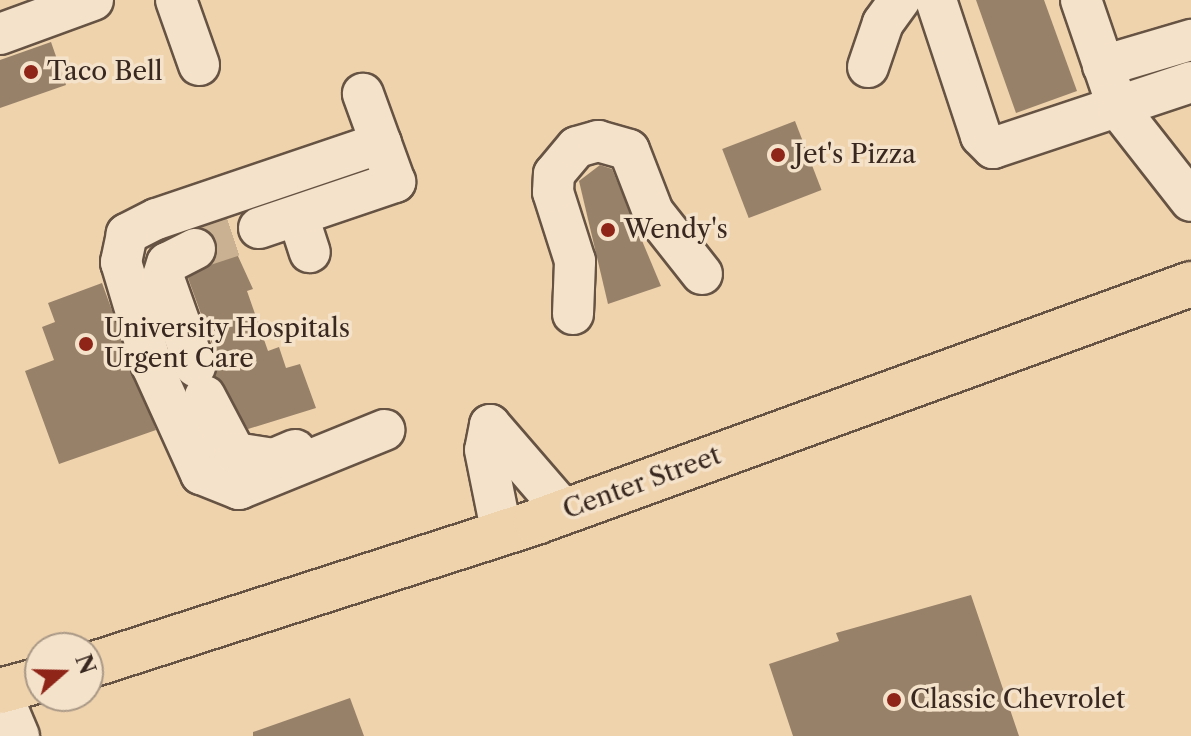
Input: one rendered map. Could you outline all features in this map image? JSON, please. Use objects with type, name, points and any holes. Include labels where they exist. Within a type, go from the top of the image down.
[{"type":"main road","name":"Center Street","points":[[104,661],[502,534],[1191,284]]},
{"type":"main road","points":[[0,691],[24,684]]},
{"type":"street","points":[[0,34],[93,0]]},
{"type":"street","points":[[176,0],[199,65]]},
{"type":"street","points":[[868,67],[883,23],[900,0]]},
{"type":"street","points":[[936,0],[981,136],[993,148],[1191,82]]},
{"type":"street","points":[[1081,0],[1118,108],[1191,201]]},
{"type":"street","points":[[1103,66],[1191,40]]},
{"type":"street","points":[[363,94],[388,163]]},
{"type":"street","points":[[573,314],[575,261],[553,183],[562,159],[577,147],[598,141],[629,150],[653,212],[702,274]]},
{"type":"street","points":[[388,163],[304,234],[256,221],[388,163]]},
{"type":"street","points":[[192,243],[167,263],[163,276],[191,385],[235,453],[274,459],[380,422],[239,489],[201,474],[152,366],[121,262],[127,234],[156,219],[388,163]]},
{"type":"street","points":[[502,534],[485,450],[490,425],[565,512]]},
{"type":"street","points":[[0,691],[19,736]]},
{"type":"building","points":[[976,0],[1044,0],[1077,91],[1016,113]]},
{"type":"building","name":"Taco Bell","points":[[51,42],[66,85],[0,108],[0,60]]},
{"type":"building","points":[[795,121],[822,190],[749,218],[722,149]]},
{"type":"building","name":"Wendy's","points":[[600,165],[612,169],[661,286],[608,304],[579,181]]},
{"type":"building","points":[[232,243],[253,289],[247,291],[268,351],[279,347],[286,368],[300,364],[316,408],[248,429],[215,376],[217,358],[188,278]]},
{"type":"building","name":"University Hospitals Urgent Care","points":[[102,283],[156,430],[59,464],[25,371],[54,360],[42,327],[55,322],[48,303]]},
{"type":"building","name":"Classic Chevrolet","points":[[971,595],[1019,736],[793,736],[769,664],[839,641],[836,633]]},
{"type":"building","points":[[350,698],[364,736],[253,736],[253,732]]},
{"type":"tunnel","points":[[195,249],[259,228]]},
{"type":"place","name":"Taco Bell","points":[[31,72]]},
{"type":"place","name":"Jet's Pizza","points":[[778,155]]},
{"type":"place","name":"Wendy's","points":[[608,230]]},
{"type":"place","name":"University Hospitals Urgent Care","points":[[86,344]]},
{"type":"place","name":"Classic Chevrolet","points":[[894,700]]}]
